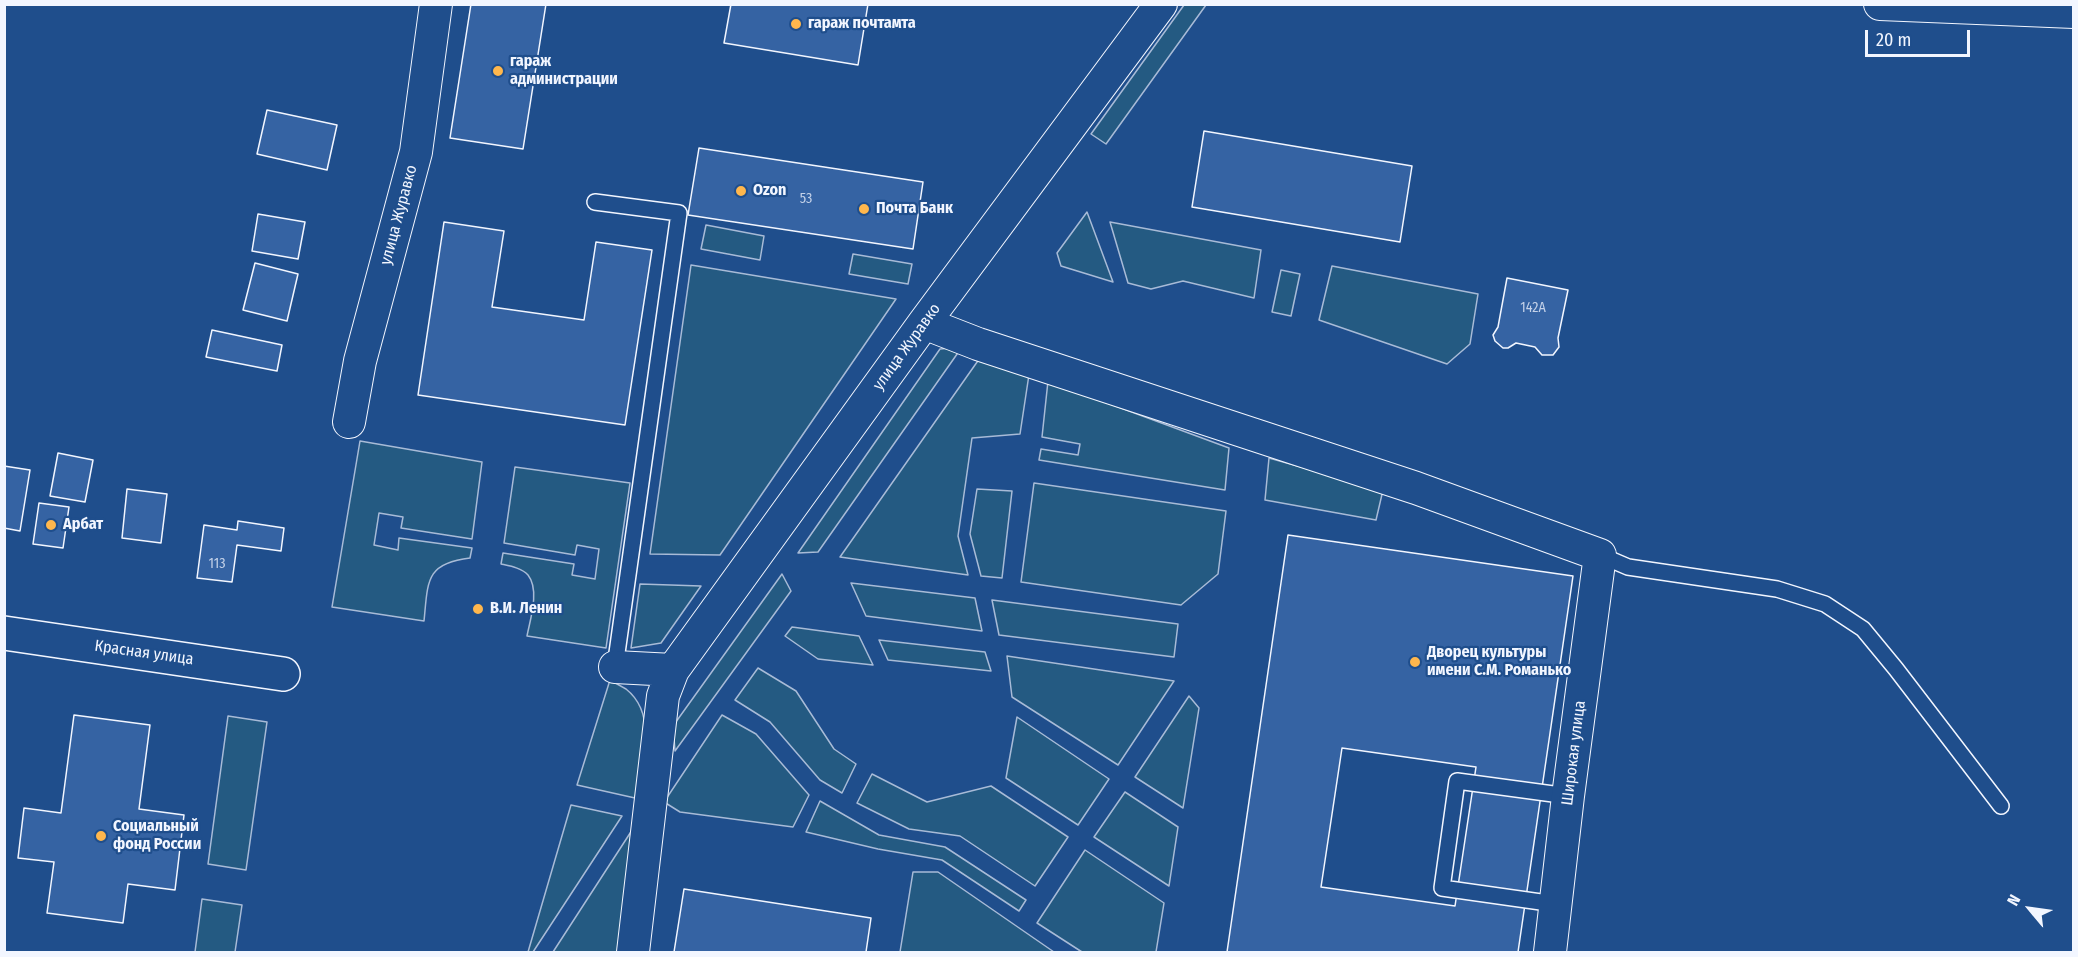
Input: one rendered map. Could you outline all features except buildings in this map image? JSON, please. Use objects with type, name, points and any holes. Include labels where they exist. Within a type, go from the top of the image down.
[{"type":"street","name":"улица Журавко","points":[[349,422],[360,361],[416,152],[436,4]]},
{"type":"street","name":"улица Журавко","points":[[668,683],[924,323],[1161,4]]},
{"type":"street","points":[[1880,4],[2073,12]]},
{"type":"street","points":[[924,323],[988,347],[1416,488],[1600,555]]},
{"type":"street","name":"Широкая улица","points":[[1550,952],[1600,555]]},
{"type":"street","name":"Красная улица","points":[[4,633],[284,674]]},
{"type":"street","points":[[615,667],[668,683],[633,952]]},
{"type":"lane","points":[[595,202],[680,213],[615,667]]},
{"type":"lane","points":[[1600,555],[1628,567],[1777,589],[1825,604],[1863,629],[2001,806]]},
{"type":"lane","points":[[1555,904],[1442,888],[1457,781],[1568,796]]},
{"type":"shaded area","points":[[1184,5],[1206,5],[1106,144],[1091,134]]},
{"type":"shaded area","points":[[1087,212],[1113,282],[1061,266],[1057,253]]},
{"type":"shaded area","points":[[1110,222],[1261,250],[1254,298],[1183,281],[1151,289],[1128,283]]},
{"type":"shaded area","points":[[706,225],[764,236],[760,260],[701,249]]},
{"type":"shaded area","points":[[853,254],[912,264],[908,284],[849,274]]},
{"type":"shaded area","points":[[691,265],[896,299],[720,555],[650,554]]},
{"type":"shaded area","points":[[1332,266],[1478,294],[1470,344],[1447,364],[1319,320]]},
{"type":"shaded area","points":[[1281,270],[1300,274],[1291,316],[1272,312]]},
{"type":"shaded area","points":[[962,347],[818,552],[798,553],[940,349]]},
{"type":"shaded area","points":[[982,355],[1030,368],[1020,434],[972,438],[958,536],[968,575],[840,557]]},
{"type":"shaded area","points":[[1048,381],[1229,448],[1225,490],[1039,460],[1041,449],[1078,455],[1080,444],[1042,437]]},
{"type":"shaded area","points":[[360,441],[482,462],[472,539],[401,528],[403,517],[379,513],[374,545],[398,550],[399,538],[472,548],[470,558],[444,564],[432,577],[428,585],[424,621],[332,607]]},
{"type":"shaded area","points":[[1269,458],[1383,490],[1376,520],[1265,500]]},
{"type":"shaded area","points":[[515,467],[630,483],[606,648],[527,636],[534,597],[532,581],[523,571],[501,564],[503,553],[574,564],[572,575],[595,579],[599,549],[577,545],[575,555],[504,543]]},
{"type":"shaded area","points":[[1034,483],[1226,511],[1218,574],[1181,605],[1021,582]]},
{"type":"shaded area","points":[[977,489],[1012,491],[1002,578],[981,576],[970,534]]},
{"type":"shaded area","points":[[782,574],[791,591],[675,751],[673,726]]},
{"type":"shaded area","points":[[851,583],[975,598],[982,631],[866,616]]},
{"type":"shaded area","points":[[640,584],[701,586],[661,643],[631,648]]},
{"type":"shaded area","points":[[992,600],[1178,624],[1174,657],[999,635]]},
{"type":"shaded area","points":[[792,627],[859,636],[873,665],[818,659],[785,636]]},
{"type":"shaded area","points":[[879,640],[985,652],[991,671],[888,660]]},
{"type":"shaded area","points":[[1007,656],[1174,681],[1118,765],[1012,697]]},
{"type":"shaded area","points":[[758,668],[796,691],[834,749],[856,764],[842,793],[820,780],[770,722],[735,700]]},
{"type":"shaded area","points":[[610,680],[626,689],[636,700],[645,726],[644,756],[635,798],[577,785]]},
{"type":"shaded area","points":[[1189,696],[1199,708],[1183,808],[1135,777]]},
{"type":"shaded area","points":[[722,715],[756,734],[809,795],[793,827],[680,812],[664,802]]},
{"type":"shaded area","points":[[228,716],[267,722],[246,870],[208,864]]},
{"type":"shaded area","points":[[1017,717],[1109,779],[1078,825],[1006,778]]},
{"type":"shaded area","points":[[872,774],[927,802],[991,786],[1068,837],[1035,886],[960,836],[909,829],[857,803]]},
{"type":"shaded area","points":[[1125,792],[1178,827],[1169,886],[1094,837]]},
{"type":"shaded area","points":[[820,801],[879,835],[945,847],[1026,900],[1019,911],[942,860],[878,849],[806,832]]},
{"type":"shaded area","points":[[571,805],[622,816],[533,952],[528,952]]},
{"type":"shaded area","points":[[636,824],[621,952],[553,952]]},
{"type":"shaded area","points":[[1085,850],[1164,903],[1156,952],[1082,952],[1037,923]]},
{"type":"shaded area","points":[[913,872],[938,872],[1054,952],[900,952]]},
{"type":"shaded area","points":[[202,899],[242,905],[235,952],[195,952]]},
{"type":"place","name":"гараж почтамта","points":[[796,24]]},
{"type":"place","name":"гараж администрации","points":[[498,71]]},
{"type":"place","name":"Ozon","points":[[741,191]]},
{"type":"place","name":"Почта Банк","points":[[864,209]]},
{"type":"place","name":"Арбат","points":[[51,525]]},
{"type":"place","name":"В.И. Ленин","points":[[478,609]]},
{"type":"place","name":"Дворец культуры имени С.М. Романько","points":[[1415,662]]},
{"type":"place","name":"Социальный фонд России","points":[[101,836]]}]
